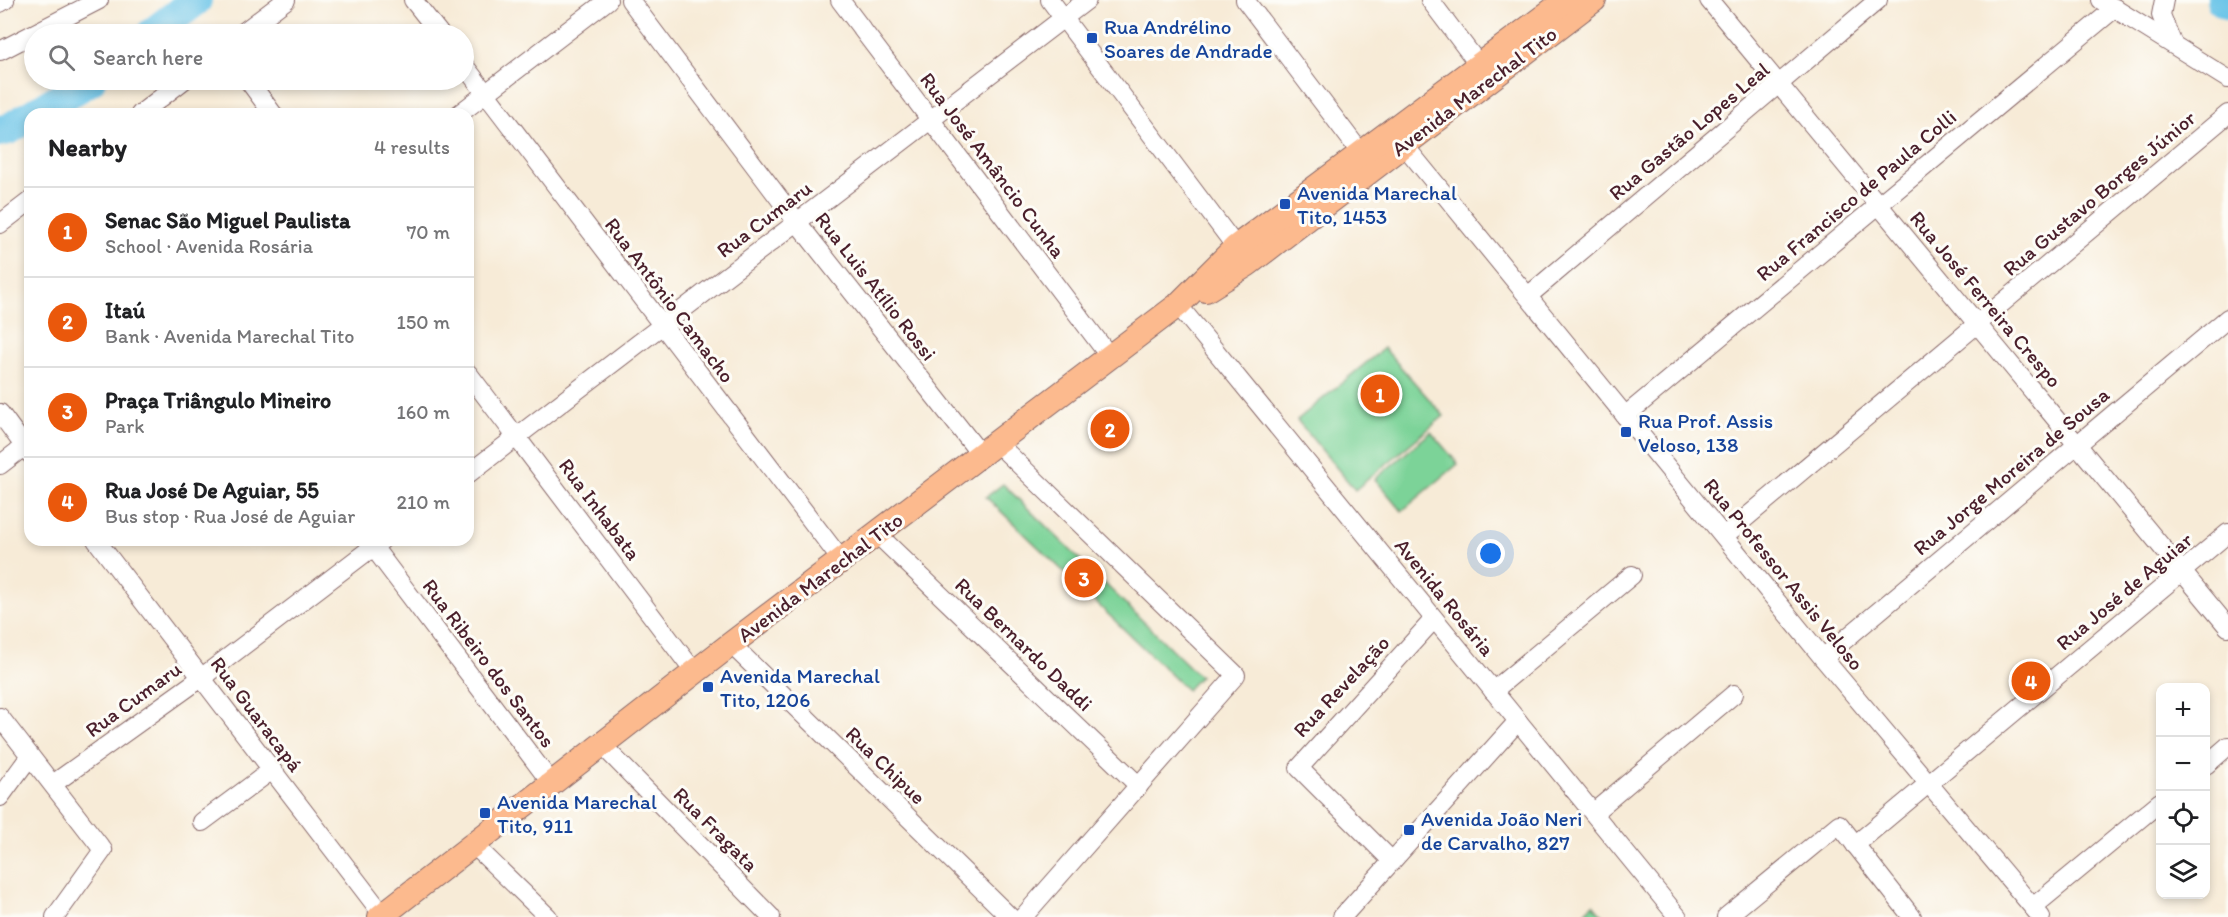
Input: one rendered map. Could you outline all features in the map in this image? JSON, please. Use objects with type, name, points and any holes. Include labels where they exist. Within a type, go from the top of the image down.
[{"type":"main road","name":"Avenida Marechal Tito","points":[[1236,247],[1566,0]]},
{"type":"main road","name":"Avenida Marechal Tito","points":[[381,916],[603,746],[731,644],[1178,305],[1185,304],[1248,264],[1594,0]]},
{"type":"main road","points":[[1404,145],[1416,117],[1435,102],[1437,97]]},
{"type":"main road","points":[[1178,305],[1229,265],[1234,259],[1236,247]]},
{"type":"street","points":[[0,3],[5,0]]},
{"type":"street","points":[[52,24],[99,0]]},
{"type":"street","points":[[254,24],[285,0]]},
{"type":"street","points":[[413,0],[432,24]]},
{"type":"street","points":[[467,108],[608,0]]},
{"type":"street","name":"Rua Luis Atílio Rossi","points":[[630,0],[797,222],[989,449],[1236,675],[1139,786]]},
{"type":"street","name":"Rua José Amâncio Cunha","points":[[840,0],[1110,357]]},
{"type":"street","points":[[1050,0],[1236,247]]},
{"type":"street","name":"Rua Cumaru","points":[[474,469],[1087,0]]},
{"type":"street","points":[[1245,0],[1361,153]]},
{"type":"street","points":[[1430,0],[1479,65]]},
{"type":"street","name":"Rua José Ferreira Crespo","points":[[1709,0],[2228,627]]},
{"type":"street","name":"Rua Gastão Lopes Leal","points":[[1528,296],[1878,0]]},
{"type":"street","points":[[2163,1],[2161,15],[2172,42]]},
{"type":"street","points":[[2108,4],[2228,79]]},
{"type":"street","name":"Rua Francisco de Paula Colli","points":[[1625,416],[1879,205],[2108,4]]},
{"type":"street","points":[[0,51],[24,39]]},
{"type":"street","name":"Rua Antônio Camacho","points":[[474,79],[842,561]]},
{"type":"street","points":[[148,108],[171,90]]},
{"type":"street","points":[[255,90],[269,108]]},
{"type":"street","name":"Rua Gustavo Borges Júnior","points":[[1724,536],[2228,114]]},
{"type":"street","name":"Rua Professor Assis Veloso","points":[[1404,145],[1823,658],[2037,912]]},
{"type":"street","points":[[0,224],[24,206]]},
{"type":"street","name":"Avenida Rosária","points":[[1178,305],[1678,917]]},
{"type":"street","name":"Rua Jorge Moreira de Sousa","points":[[1823,658],[2228,318]]},
{"type":"street","name":"Rua Inhabata","points":[[474,381],[695,673]]},
{"type":"street","points":[[0,413],[24,443]]},
{"type":"street","points":[[0,465],[24,450]]},
{"type":"street","name":"Rua José de Aguiar","points":[[1855,845],[2228,533]]},
{"type":"street","name":"Rua Bernardo Daddi","points":[[877,534],[1139,786]]},
{"type":"street","name":"Rua Guaracapá","points":[[101,546],[381,916]]},
{"type":"street","name":"Rua Cumaru","points":[[52,784],[201,678],[369,546]]},
{"type":"street","name":"Rua Ribeiro dos Santos","points":[[377,546],[552,784]]},
{"type":"street","points":[[1493,692],[1632,575]]},
{"type":"street","name":"Rua Revelação","points":[[1392,861],[1299,768],[1434,619]]},
{"type":"street","name":"Rua Chipue","points":[[731,644],[1010,917]]},
{"type":"street","points":[[1593,813],[1734,694]]},
{"type":"street","points":[[0,717],[103,850],[55,917]]},
{"type":"street","points":[[1342,917],[1518,721]]},
{"type":"street","points":[[0,732],[28,754]]},
{"type":"street","name":"Rua Fragata","points":[[603,746],[771,917]]},
{"type":"street","points":[[2210,761],[2228,746]]},
{"type":"street","points":[[0,797],[28,754]]},
{"type":"street","points":[[202,822],[272,770]]},
{"type":"street","points":[[1023,917],[1139,786]]},
{"type":"street","points":[[2037,912],[2156,806]]},
{"type":"street","points":[[1726,917],[1838,825],[1912,917]]},
{"type":"street","points":[[474,845],[548,917]]},
{"type":"green space","points":[[1384,348],[1444,416],[1355,490],[1297,420]]},
{"type":"green space","points":[[1431,432],[1458,464],[1402,511],[1375,479]]},
{"type":"green space","points":[[1003,484],[1200,676],[1187,690],[986,497]]},
{"type":"green space","points":[[1593,904],[1604,917],[1580,917]]},
{"type":"waterway","points":[[165,24],[196,0]]},
{"type":"waterway","points":[[2222,0],[2228,4]]},
{"type":"waterway","points":[[44,108],[74,90]]},
{"type":"waterway","points":[[0,131],[9,129],[24,120]]},
{"type":"place","name":"Rua Andrélino Soares de Andrade","points":[[1092,38]]},
{"type":"place","name":"Avenida Marechal Tito, 1453","points":[[1285,204]]},
{"type":"place","name":"Senac São Miguel Paulista","points":[[1380,394]]},
{"type":"place","name":"Itaú","points":[[1110,429]]},
{"type":"place","name":"Rua Prof. Assis Veloso, 138","points":[[1626,432]]},
{"type":"place","name":"Praça Triângulo Mineiro","points":[[1084,578]]},
{"type":"place","name":"Rua José De Aguiar, 55","points":[[2031,681]]},
{"type":"place","name":"Avenida Marechal Tito, 1206","points":[[708,687]]},
{"type":"place","name":"Avenida Marechal Tito, 911","points":[[485,813]]},
{"type":"place","name":"Avenida João Neri de Carvalho, 827","points":[[1409,830]]}]
